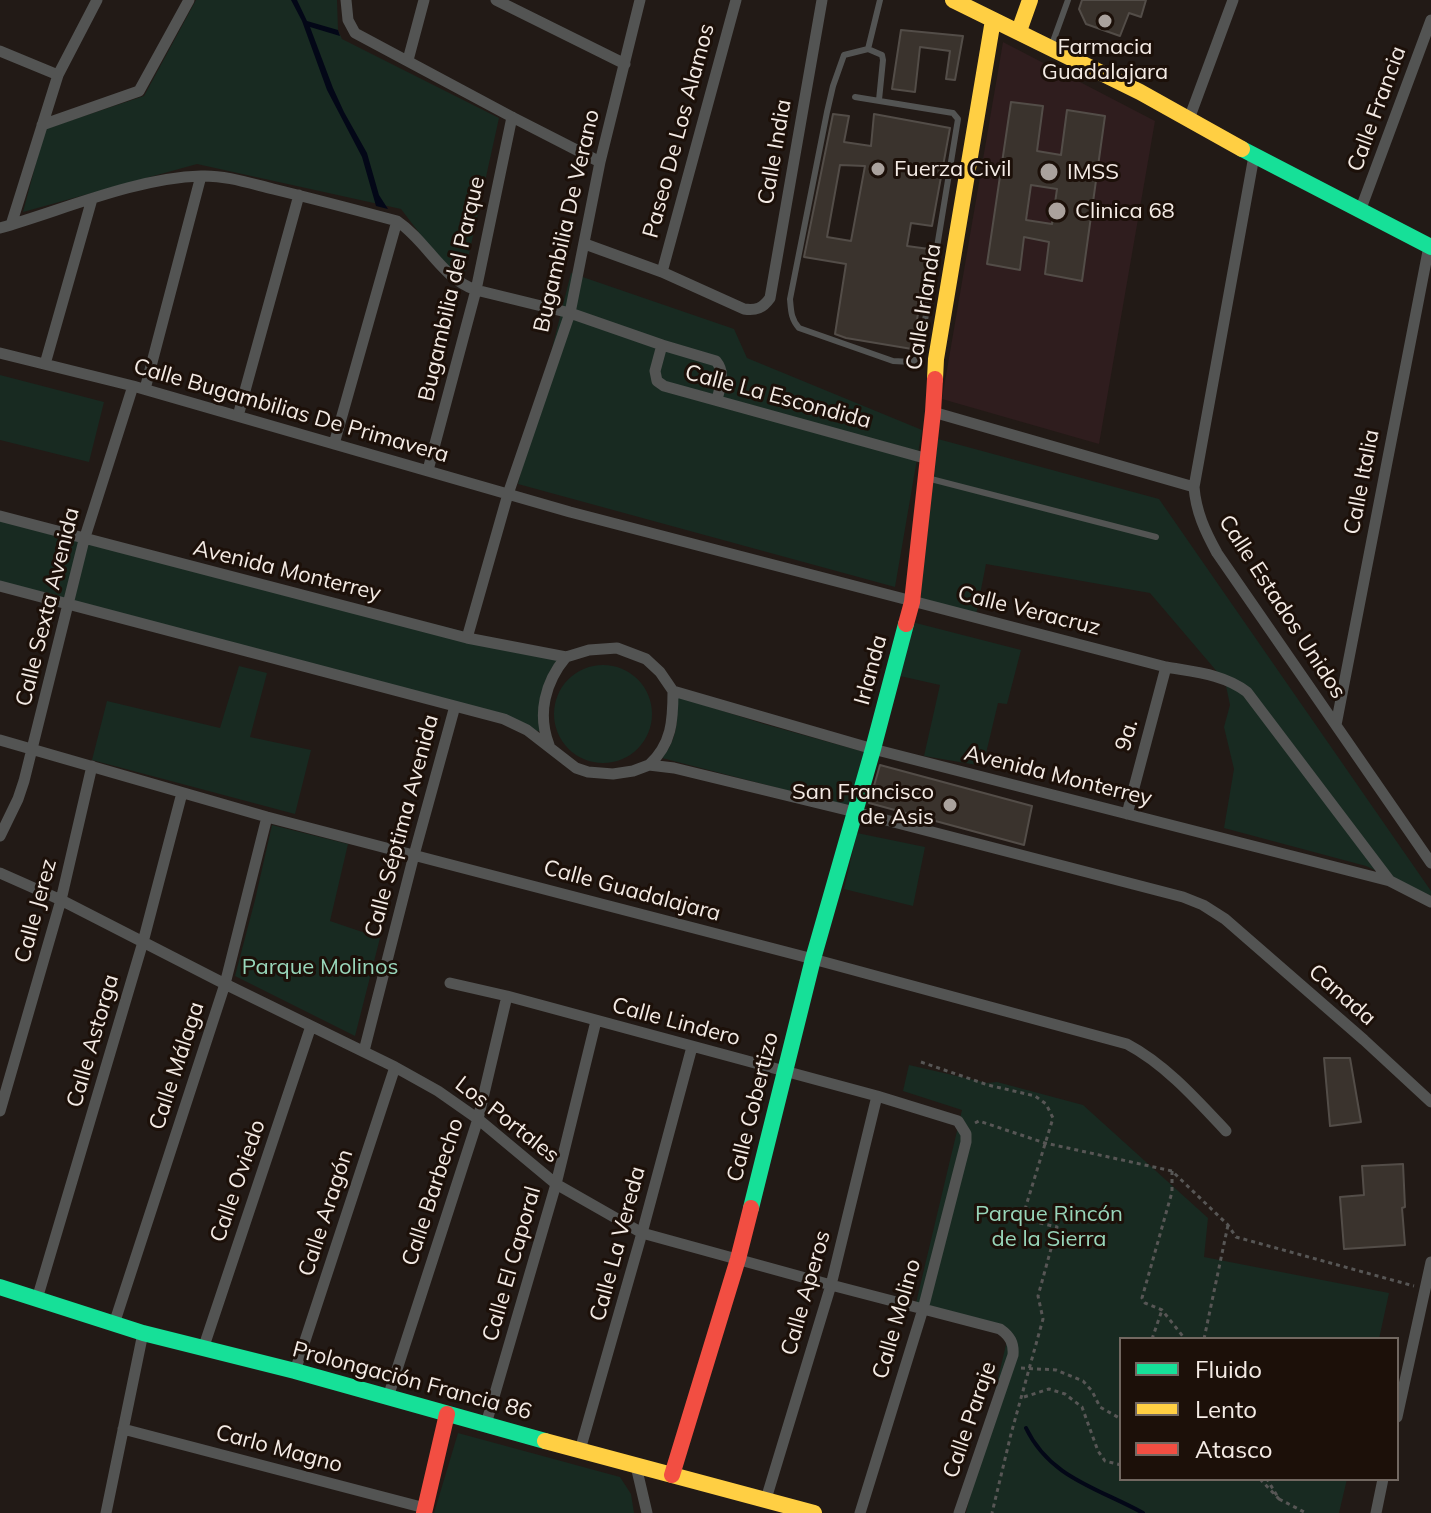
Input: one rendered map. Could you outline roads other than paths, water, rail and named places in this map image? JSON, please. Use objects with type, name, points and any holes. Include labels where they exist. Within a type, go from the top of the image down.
[{"type":"street","points":[[6,226],[58,75],[97,0]]},
{"type":"street","points":[[42,125],[139,91],[189,0]]},
{"type":"street","points":[[346,0],[348,20],[355,33],[600,162]]},
{"type":"street","points":[[408,60],[424,0]]},
{"type":"street","points":[[496,0],[625,64]]},
{"type":"street","name":"Bugambilia De Verano","points":[[508,494],[570,313],[600,162],[640,0]]},
{"type":"street","name":"Paseo De Los Alamos","points":[[662,272],[736,0]]},
{"type":"street","name":"Calle India","points":[[662,272],[741,308],[761,308],[770,298],[822,0]]},
{"type":"street","points":[[953,0],[1051,47],[1430,247]]},
{"type":"street","points":[[1019,31],[1030,0]]},
{"type":"street","points":[[1189,119],[1233,0]]},
{"type":"street","name":"Calle Irlanda","points":[[912,602],[936,359],[993,20]]},
{"type":"street","name":"Calle Francia","points":[[1360,211],[1431,20]]},
{"type":"street","points":[[0,51],[58,75]]},
{"type":"street","name":"Bugambilia del Parque","points":[[428,470],[476,290],[512,117]]},
{"type":"street","name":"Calle Estados Unidos","points":[[1254,156],[1194,487],[1196,505],[1217,553],[1431,863]]},
{"type":"street","points":[[6,226],[155,182],[201,176],[225,177],[397,221],[408,228],[454,279],[476,290]]},
{"type":"street","name":"Calle Sexta Avenida","points":[[0,836],[18,799],[84,540],[139,388],[201,176]]},
{"type":"street","points":[[238,416],[299,195]]},
{"type":"street","points":[[45,364],[92,199]]},
{"type":"street","points":[[334,444],[397,221]]},
{"type":"street","points":[[585,244],[662,272]]},
{"type":"street","name":"Calle Italia","points":[[1336,725],[1430,247]]},
{"type":"street","name":"Calle La Escondida","points":[[476,290],[570,313],[662,345],[655,371],[657,381],[664,386],[928,459]]},
{"type":"street","points":[[662,345],[716,361],[721,366],[723,375],[717,400]]},
{"type":"street","name":"Calle Bugambilias De Primavera","points":[[0,353],[139,388],[570,512]]},
{"type":"street","points":[[933,412],[1194,487]]},
{"type":"street","points":[[467,638],[508,494]]},
{"type":"street","name":"Calle Veracruz","points":[[570,512],[1166,667],[1215,676],[1239,685],[1390,881]]},
{"type":"street","name":"Avenida Monterrey","points":[[0,516],[467,638],[566,657],[603,647],[617,648],[646,659],[673,691],[873,749],[1390,881],[1431,902]]},
{"type":"street","points":[[0,586],[504,719],[527,730],[576,768],[598,774],[633,771],[649,765],[659,755],[666,743],[673,712],[673,691]]},
{"type":"street","name":"Irlanda","points":[[873,749],[912,602]]},
{"type":"street","points":[[550,748],[543,712],[546,694],[551,678],[566,657]]},
{"type":"street","name":"9a.","points":[[1127,814],[1166,667]]},
{"type":"street","name":"Calle Séptima Avenida","points":[[364,1051],[455,706]]},
{"type":"street","name":"Calle Guadalajara","points":[[0,740],[267,817],[1127,1044],[1158,1064],[1226,1131]]},
{"type":"street","name":"Calle Cobertizo","points":[[672,1475],[738,1259],[813,959],[873,749]]},
{"type":"street","points":[[649,765],[695,772],[855,812]]},
{"type":"street","name":"Calle Jerez","points":[[0,1111],[61,900],[92,766]]},
{"type":"street","name":"Calle Astorga","points":[[37,1299],[143,942],[182,793]]},
{"type":"street","name":"Canada","points":[[855,812],[1183,897],[1203,905],[1225,919],[1431,1102]]},
{"type":"street","name":"Calle Málaga","points":[[114,1324],[225,984],[267,817]]},
{"type":"street","name":"Los Portales","points":[[0,873],[61,900],[438,1091],[478,1119],[556,1184],[642,1233],[1000,1329],[1011,1339]]},
{"type":"street","name":"Calle Lindero","points":[[450,983],[877,1096],[950,1117],[958,1121],[964,1130]]},
{"type":"street","name":"Calle Barbecho","points":[[388,1397],[478,1119],[507,996]]},
{"type":"street","name":"Calle El Caporal","points":[[486,1424],[556,1184],[596,1021]]},
{"type":"street","name":"Calle Oviedo","points":[[203,1349],[311,1026]]},
{"type":"street","name":"Calle La Vereda","points":[[580,1450],[692,1047]]},
{"type":"street","name":"Calle Aragón","points":[[295,1371],[395,1067]]},
{"type":"street","name":"Calle Aperos","points":[[766,1499],[831,1285],[877,1096]]},
{"type":"street","name":"Calle Molino","points":[[860,1513],[923,1309],[966,1142],[964,1130]]},
{"type":"street","points":[[1399,1408],[1431,1262]]},
{"type":"street","name":"Prolongación Francia 86","points":[[0,1287],[143,1333],[295,1371],[814,1513]]},
{"type":"street","points":[[106,1513],[143,1333]]},
{"type":"street","name":"Calle Paraje","points":[[959,1513],[1009,1366],[1013,1347],[1011,1339]]},
{"type":"street","points":[[424,1510],[447,1414]]},
{"type":"street","name":"Carlo Magno","points":[[123,1429],[424,1510]]},
{"type":"street","points":[[636,1466],[647,1513]]},
{"type":"street","points":[[1376,1513],[1383,1481]]},
{"type":"lane","points":[[868,49],[880,0]]},
{"type":"lane","points":[[1051,47],[1068,0]]},
{"type":"lane","points":[[855,97],[953,113],[958,119],[919,357],[912,362],[893,361],[799,328],[791,314],[790,299],[833,86],[844,55],[868,49],[883,57],[879,100]]},
{"type":"lane","points":[[926,477],[1156,537]]},
{"type":"water","points":[[291,0],[297,0],[307,21],[338,30],[340,36],[310,27],[333,88],[367,153],[379,195],[388,209],[376,206],[362,157],[327,90],[302,21]]},
{"type":"waterway","points":[[1026,1428],[1036,1445],[1062,1470],[1143,1513]]},
{"type":"place","name":"Farmacia Guadalajara","points":[[1105,21]]},
{"type":"place","name":"Fuerza Civil","points":[[878,169]]},
{"type":"place","name":"IMSS","points":[[1049,172]]},
{"type":"place","name":"Clinica 68","points":[[1057,211]]},
{"type":"place","name":"San Francisco de Asis","points":[[950,805]]},
{"type":"park label","name":"Parque Molinos","points":[[320,967]]},
{"type":"park label","name":"Parque Rincón de la Sierra","points":[[1049,1226]]}]
